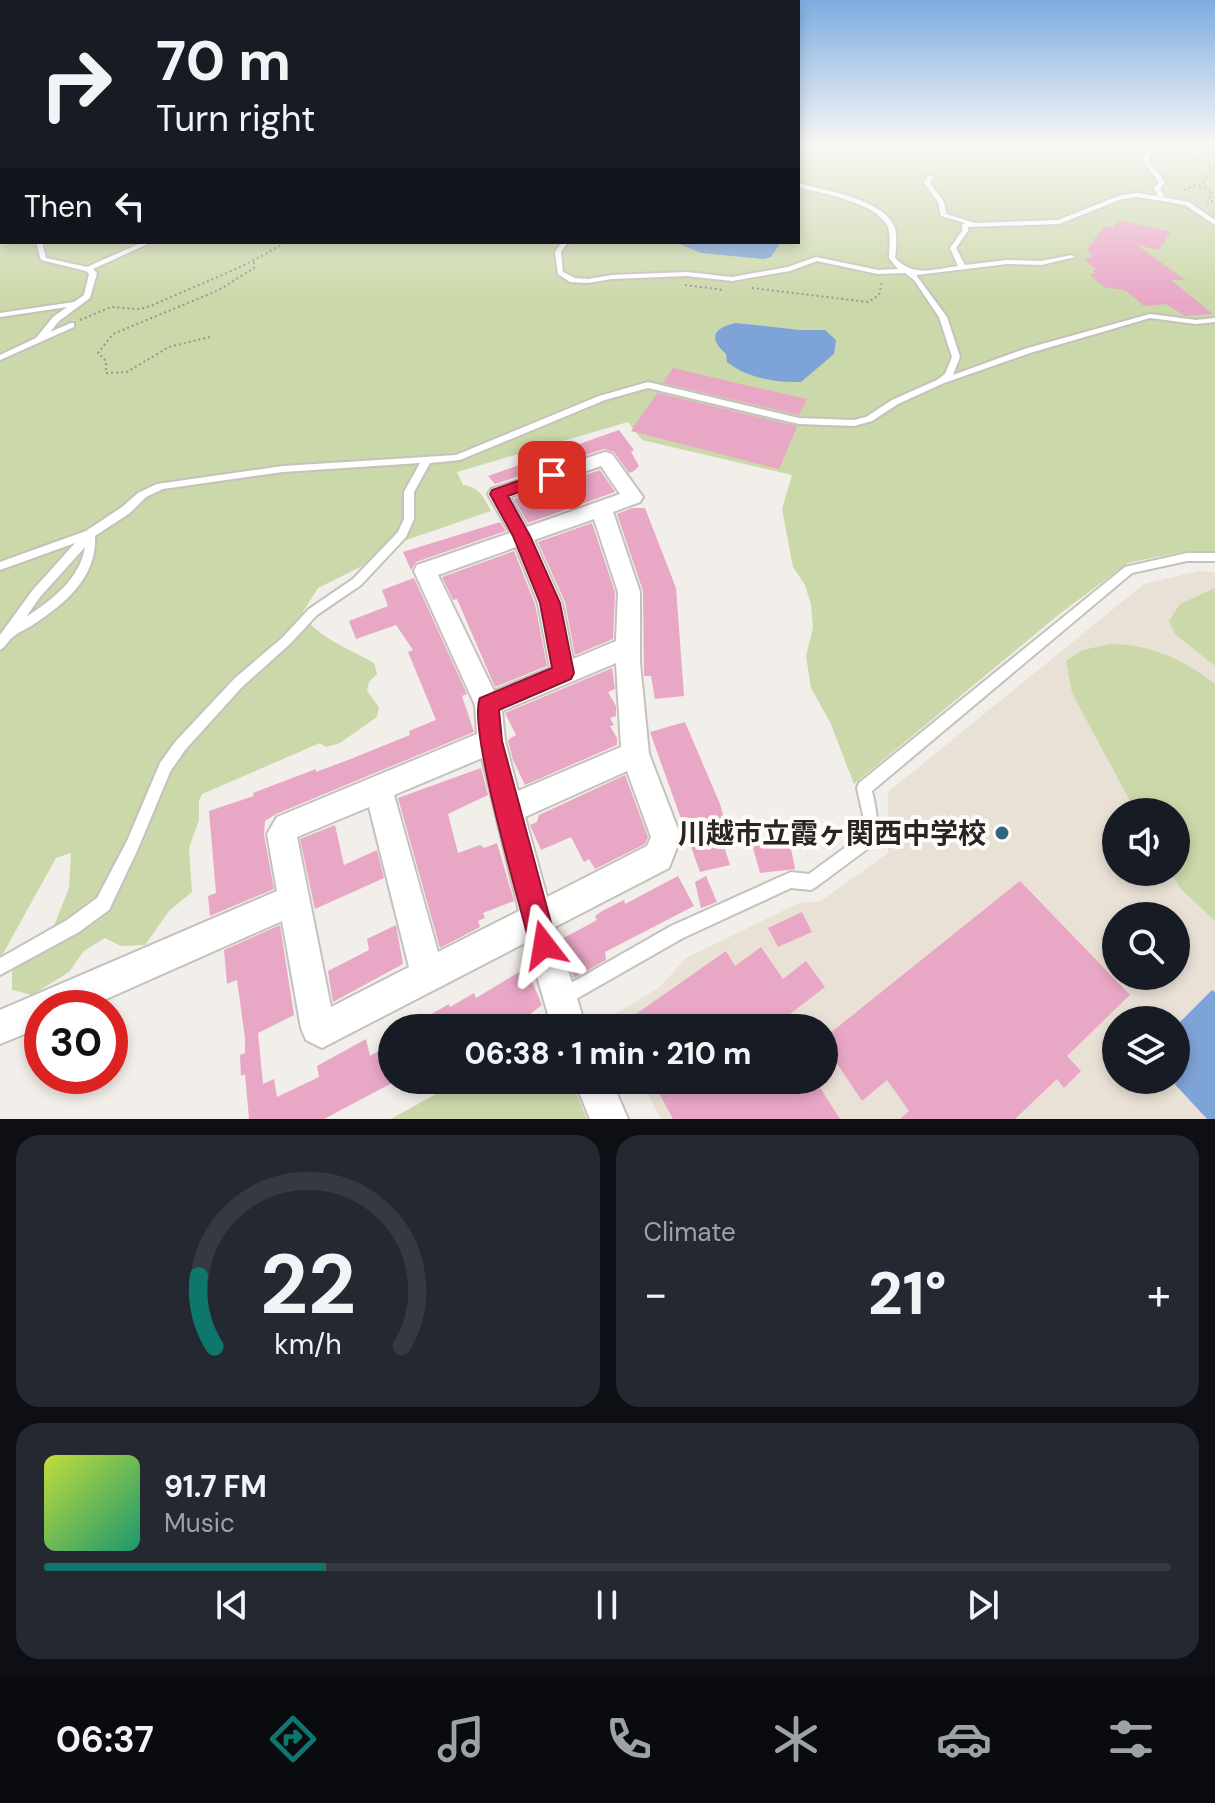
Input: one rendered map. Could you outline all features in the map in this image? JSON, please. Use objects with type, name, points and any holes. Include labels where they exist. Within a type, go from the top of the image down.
[{"type":"street","points":[[563,673],[550,603],[522,536],[499,492],[605,458],[634,495],[601,508],[522,536],[425,571],[488,705],[491,741],[564,1014]]},
{"type":"street","points":[[491,741],[287,827],[282,834],[318,1028],[322,1030],[536,917],[658,857],[666,837],[635,754],[628,647],[629,592],[601,508]]},
{"type":"street","points":[[488,705],[628,647]]},
{"type":"street","points":[[510,809],[635,754]]},
{"type":"street","points":[[378,788],[428,976]]},
{"type":"street","points":[[88,990],[294,900]]},
{"type":"street","points":[[0,1027],[24,1017]]},
{"type":"street","points":[[598,1094],[609,1119]]},
{"type":"lane","points":[[838,196],[865,204],[886,218],[892,230],[892,258],[926,291],[951,334],[956,357],[949,375],[940,382]]},
{"type":"lane","points":[[937,196],[943,215],[960,222],[979,223],[1059,222],[1121,197],[1136,196]]},
{"type":"lane","points":[[1163,196],[1187,203],[1215,223]]},
{"type":"lane","points":[[962,267],[953,253],[954,244],[963,236],[965,225],[979,223]]},
{"type":"lane","points":[[39,244],[43,259],[88,269],[93,273],[87,296],[56,319],[39,340]]},
{"type":"lane","points":[[88,269],[144,244]]},
{"type":"lane","points":[[564,244],[558,252],[560,273],[573,280],[588,281],[681,274],[732,279],[753,277],[790,269],[816,259],[861,270],[903,272],[1041,263],[1072,257]]},
{"type":"lane","points":[[0,315],[79,302]]},
{"type":"lane","points":[[0,566],[90,534],[126,510],[142,495],[161,486],[283,469],[457,458],[602,398],[637,387],[659,387],[799,421],[854,423],[869,419],[895,402],[940,382],[1027,351],[1150,316],[1196,322],[1215,320]]},
{"type":"lane","points":[[0,358],[71,325]]},
{"type":"lane","points":[[0,967],[73,926],[103,904],[165,768],[180,746],[239,682],[286,641],[313,612],[357,582],[402,534],[409,519],[409,492],[427,460]]},
{"type":"lane","points":[[10,634],[56,603],[85,569],[92,547],[90,534]]},
{"type":"lane","points":[[0,645],[36,594],[90,534]]},
{"type":"lane","points":[[564,1014],[677,932],[791,880],[811,882],[869,839],[870,815],[864,788],[1035,644],[1129,570],[1187,557],[1215,557]]},
{"type":"path","points":[[71,325],[111,307],[146,308],[254,262],[282,244]]},
{"type":"path","points":[[210,337],[169,347],[121,374],[106,373],[106,361],[98,353],[113,334],[226,287],[254,268],[254,262]]},
{"type":"path","points":[[745,288],[868,302],[879,295],[884,279],[903,272]]},
{"type":"path","points":[[681,274],[687,287],[734,289]]},
{"type":"shaded area","name":"川越市立霞ヶ関西中学校","points":[[1199,571],[1215,572],[1215,1119],[661,1119],[648,1094],[838,1094],[838,1014],[615,1014],[660,987],[686,958],[799,903],[821,901],[888,853],[888,792],[1144,584]]},
{"type":"green space","points":[[800,196],[1215,196],[1215,551],[1186,551],[1128,563],[1062,612],[854,784],[830,722],[811,688],[806,656],[813,628],[811,605],[805,585],[793,567],[782,509],[792,475],[642,440],[628,422],[457,472],[463,485],[477,491],[491,511],[380,549],[362,566],[318,588],[303,612],[323,635],[374,663],[377,674],[369,682],[367,691],[379,707],[377,717],[340,743],[326,747],[320,743],[202,794],[199,820],[189,848],[192,892],[169,911],[145,945],[121,946],[105,938],[84,951],[69,972],[40,990],[24,990],[24,993],[12,990],[12,971],[49,938],[69,888],[71,853],[56,858],[0,959],[0,244],[800,244]]},
{"type":"green space","points":[[1215,588],[1215,666],[1175,634],[1169,621],[1180,604]]},
{"type":"green space","points":[[1110,644],[1152,650],[1191,667],[1215,684],[1215,921],[1179,886],[1190,886],[1190,798],[1128,798],[1072,693],[1066,661],[1083,650]]},
{"type":"green space","points":[[436,1094],[577,1094],[587,1119],[391,1119]]},
{"type":"water","points":[[680,244],[779,245],[771,257],[764,259],[701,253]]},
{"type":"water","points":[[736,323],[825,330],[836,340],[834,354],[801,382],[753,376],[727,362],[726,354],[715,338],[722,328]]},
{"type":"water","points":[[1212,990],[1215,992],[1215,1119],[1207,1119],[1184,1094],[1190,1094],[1190,1012]]},
{"type":"building","points":[[1119,220],[1171,232],[1159,250],[1137,245],[1185,280],[1171,280],[1213,314],[1185,316],[1166,304],[1144,306],[1125,290],[1104,287],[1089,274],[1096,274],[1092,270],[1097,270],[1085,260],[1093,256],[1087,250],[1104,226],[1112,228]]},
{"type":"building","points":[[673,368],[807,399],[799,415],[663,383]]},
{"type":"building","points":[[657,393],[797,427],[779,469],[631,431]]},
{"type":"building","points":[[619,430],[634,450],[631,452],[639,466],[629,473],[614,452],[604,449],[495,484],[488,476]]},
{"type":"building","points":[[600,470],[615,492],[528,523],[514,499]]},
{"type":"building","points":[[632,508],[645,508],[676,588],[684,696],[655,699],[651,676],[644,676],[643,591],[617,514]]},
{"type":"building","points":[[500,522],[506,531],[416,562],[411,570],[403,552]]},
{"type":"building","points":[[592,523],[615,592],[613,639],[575,655],[565,602],[538,542]]},
{"type":"building","points":[[514,551],[535,604],[547,666],[495,687],[457,599],[453,600],[442,577]]},
{"type":"building","points":[[414,578],[467,694],[462,696],[474,732],[265,821],[264,835],[274,889],[210,916],[208,896],[216,893],[209,811],[254,796],[253,793],[316,769],[316,772],[348,760],[410,735],[409,731],[436,720],[408,652],[413,650],[396,625],[356,639],[349,621],[388,606],[382,590]]},
{"type":"building","points":[[612,668],[615,689],[608,692],[616,706],[616,716],[610,718],[614,725],[610,726],[617,738],[617,745],[525,785],[513,760],[508,740],[516,735],[505,713]]},
{"type":"building","points":[[685,722],[720,804],[726,826],[718,827],[730,865],[700,872],[650,732]]},
{"type":"building","points":[[481,768],[488,795],[448,814],[458,853],[497,843],[514,901],[483,913],[485,918],[478,921],[480,927],[440,948],[398,798]]},
{"type":"building","points":[[625,775],[648,837],[645,844],[595,869],[589,859],[584,862],[571,837],[541,850],[530,825],[537,822],[539,815]]},
{"type":"building","points":[[335,825],[344,865],[377,850],[384,878],[315,909],[300,839]]},
{"type":"building","points":[[789,839],[795,869],[760,873],[751,841]]},
{"type":"building","points":[[678,876],[694,906],[605,952],[606,960],[574,978],[562,939],[597,920],[595,916],[602,911],[624,900],[625,904]]},
{"type":"building","points":[[706,876],[717,902],[701,908],[695,882]]},
{"type":"building","points":[[1020,881],[1102,966],[1102,990],[1125,990],[1130,995],[1119,1006],[1102,1006],[1102,1022],[1067,1056],[1081,1071],[1064,1088],[1057,1079],[1015,1119],[900,1119],[909,1111],[887,1080],[862,1101],[838,1065],[838,1027]]},
{"type":"building","points":[[802,912],[812,932],[778,947],[768,928]]},
{"type":"building","points":[[280,925],[294,1015],[258,1033],[263,1084],[274,1079],[277,1097],[319,1077],[317,1066],[366,1039],[370,1056],[378,1051],[378,1090],[324,1119],[249,1119],[245,1074],[241,1076],[240,1055],[245,1053],[245,1038],[237,980],[227,984],[224,950]]},
{"type":"building","points":[[396,925],[403,964],[333,1002],[328,971],[369,950],[367,939]]},
{"type":"building","points":[[761,947],[783,979],[806,961],[825,987],[790,1014],[636,1014],[726,951],[735,966]]},
{"type":"building","points":[[526,968],[542,1005],[530,1014],[432,1014],[474,993],[476,998]]},
{"type":"building","points":[[660,1094],[824,1094],[840,1119],[673,1119]]},
{"type":"place","name":"川越市立霞ヶ関西中学校","points":[[1002,833]]},
{"type":"route","points":[[544,945],[491,741],[488,705],[563,673],[550,603],[522,536],[498,494],[552,475]]}]
